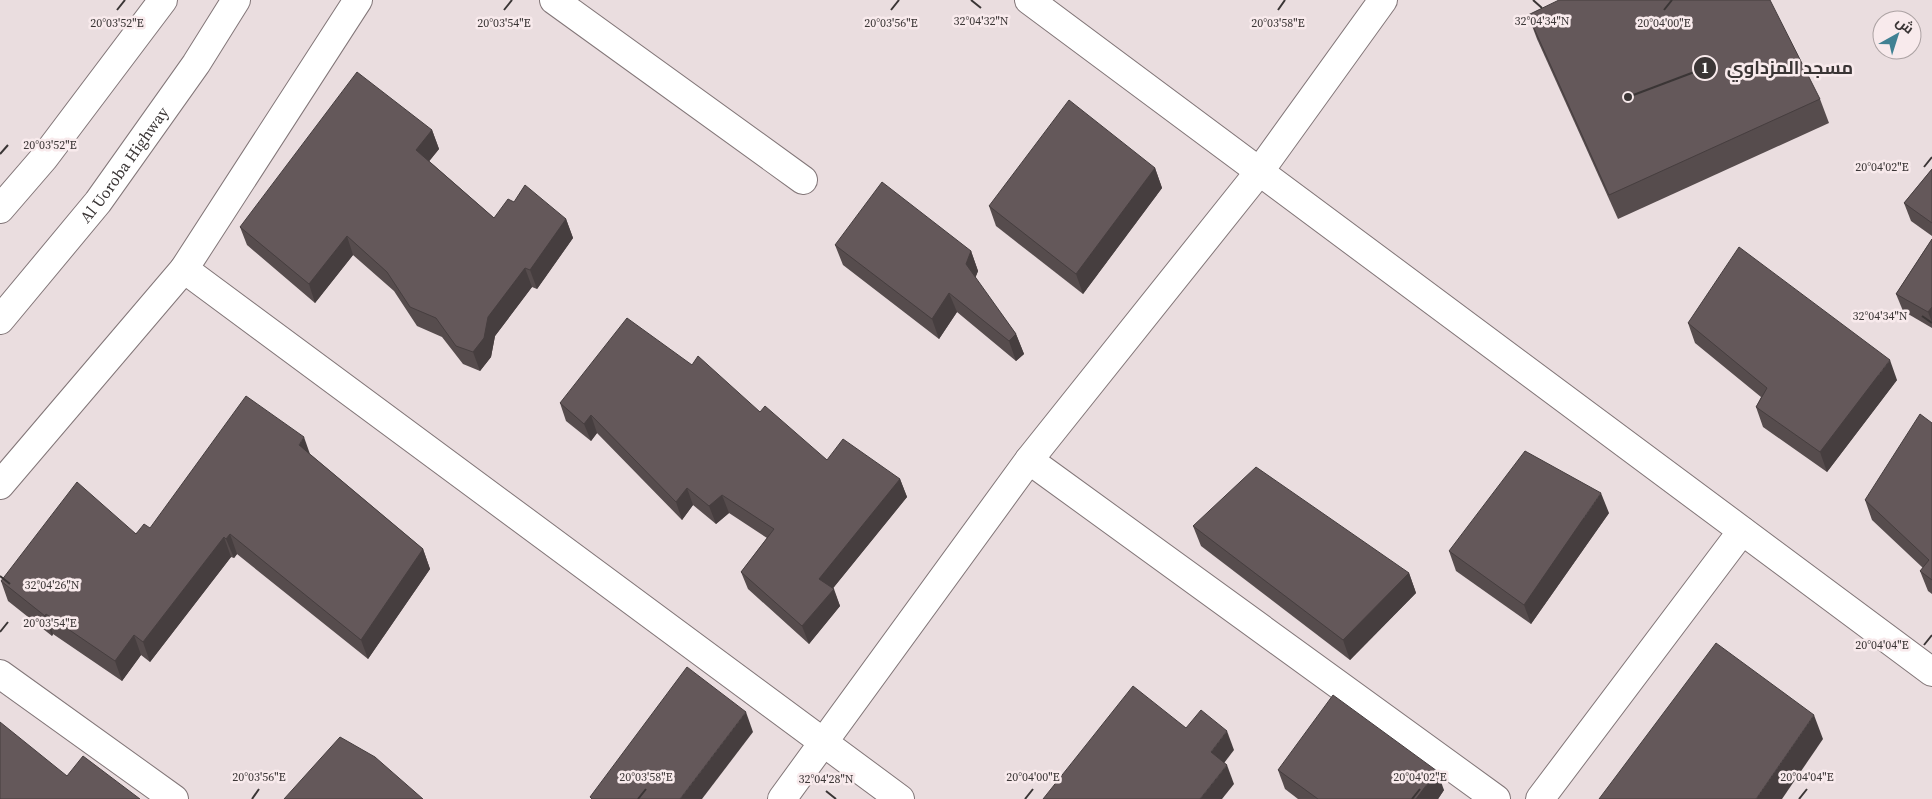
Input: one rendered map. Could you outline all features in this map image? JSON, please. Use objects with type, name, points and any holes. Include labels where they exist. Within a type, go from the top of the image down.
[{"type":"main road","points":[[0,209],[44,158],[163,0]]},
{"type":"main road","name":"Al Uoroba Highway","points":[[0,320],[98,202],[196,64],[236,0]]},
{"type":"main road","points":[[0,485],[184,269],[358,0]]},
{"type":"main road","points":[[554,0],[802,180]]},
{"type":"main road","points":[[1029,0],[1932,672]]},
{"type":"main road","points":[[782,799],[1029,460],[1259,172],[1383,0]]},
{"type":"main road","points":[[184,269],[900,799]]},
{"type":"main road","points":[[1029,460],[1496,799]]},
{"type":"main road","points":[[1540,799],[1742,531]]},
{"type":"main road","points":[[0,674],[174,799]]},
{"type":"building","points":[[1559,0],[1770,0],[1820,99],[1609,195],[1528,15]]},
{"type":"building","points":[[357,72],[432,130],[416,150],[494,218],[508,199],[514,202],[525,185],[566,219],[530,270],[525,268],[488,317],[484,338],[473,352],[456,346],[436,318],[410,307],[387,272],[347,236],[309,284],[240,227]]},
{"type":"building","points":[[1069,100],[1155,168],[1076,274],[989,206]]},
{"type":"building","points":[[1932,169],[1932,223],[1904,203]]},
{"type":"building","points":[[882,182],[971,251],[966,264],[1016,334],[1009,341],[949,293],[932,319],[835,245]]},
{"type":"building","points":[[1932,239],[1932,307],[1928,312],[1896,294]]},
{"type":"building","points":[[1739,247],[1890,360],[1820,452],[1756,407],[1767,388],[1688,323]]},
{"type":"building","points":[[627,318],[692,365],[698,356],[760,412],[765,406],[827,460],[843,439],[900,479],[819,579],[834,589],[802,626],[741,572],[774,529],[722,495],[709,506],[687,488],[676,502],[591,415],[584,424],[560,403]]},
{"type":"building","points":[[246,396],[304,437],[299,445],[423,549],[361,640],[230,534],[226,539],[224,537],[143,642],[134,635],[115,661],[46,614],[45,616],[1,581],[77,482],[136,534],[144,524],[150,528]]},
{"type":"building","points":[[1920,414],[1932,423],[1932,580],[1920,571],[1929,560],[1865,500]]},
{"type":"building","points":[[1525,451],[1601,493],[1524,605],[1449,551]]},
{"type":"building","points":[[1256,467],[1409,573],[1343,640],[1193,526]]},
{"type":"building","points":[[1716,643],[1814,715],[1756,799],[1599,799]]},
{"type":"building","points":[[687,667],[746,712],[680,799],[592,799],[590,797]]},
{"type":"building","points":[[1133,686],[1186,728],[1201,710],[1227,731],[1211,752],[1227,765],[1200,799],[1043,799]]},
{"type":"building","points":[[1333,695],[1437,771],[1416,799],[1318,799],[1278,770]]},
{"type":"building","points":[[0,722],[67,776],[83,756],[140,799],[0,799]]},
{"type":"building","points":[[340,737],[375,757],[423,799],[284,799]]},
{"type":"place","name":"مسجد المزداوي","points":[[1628,97]]}]
